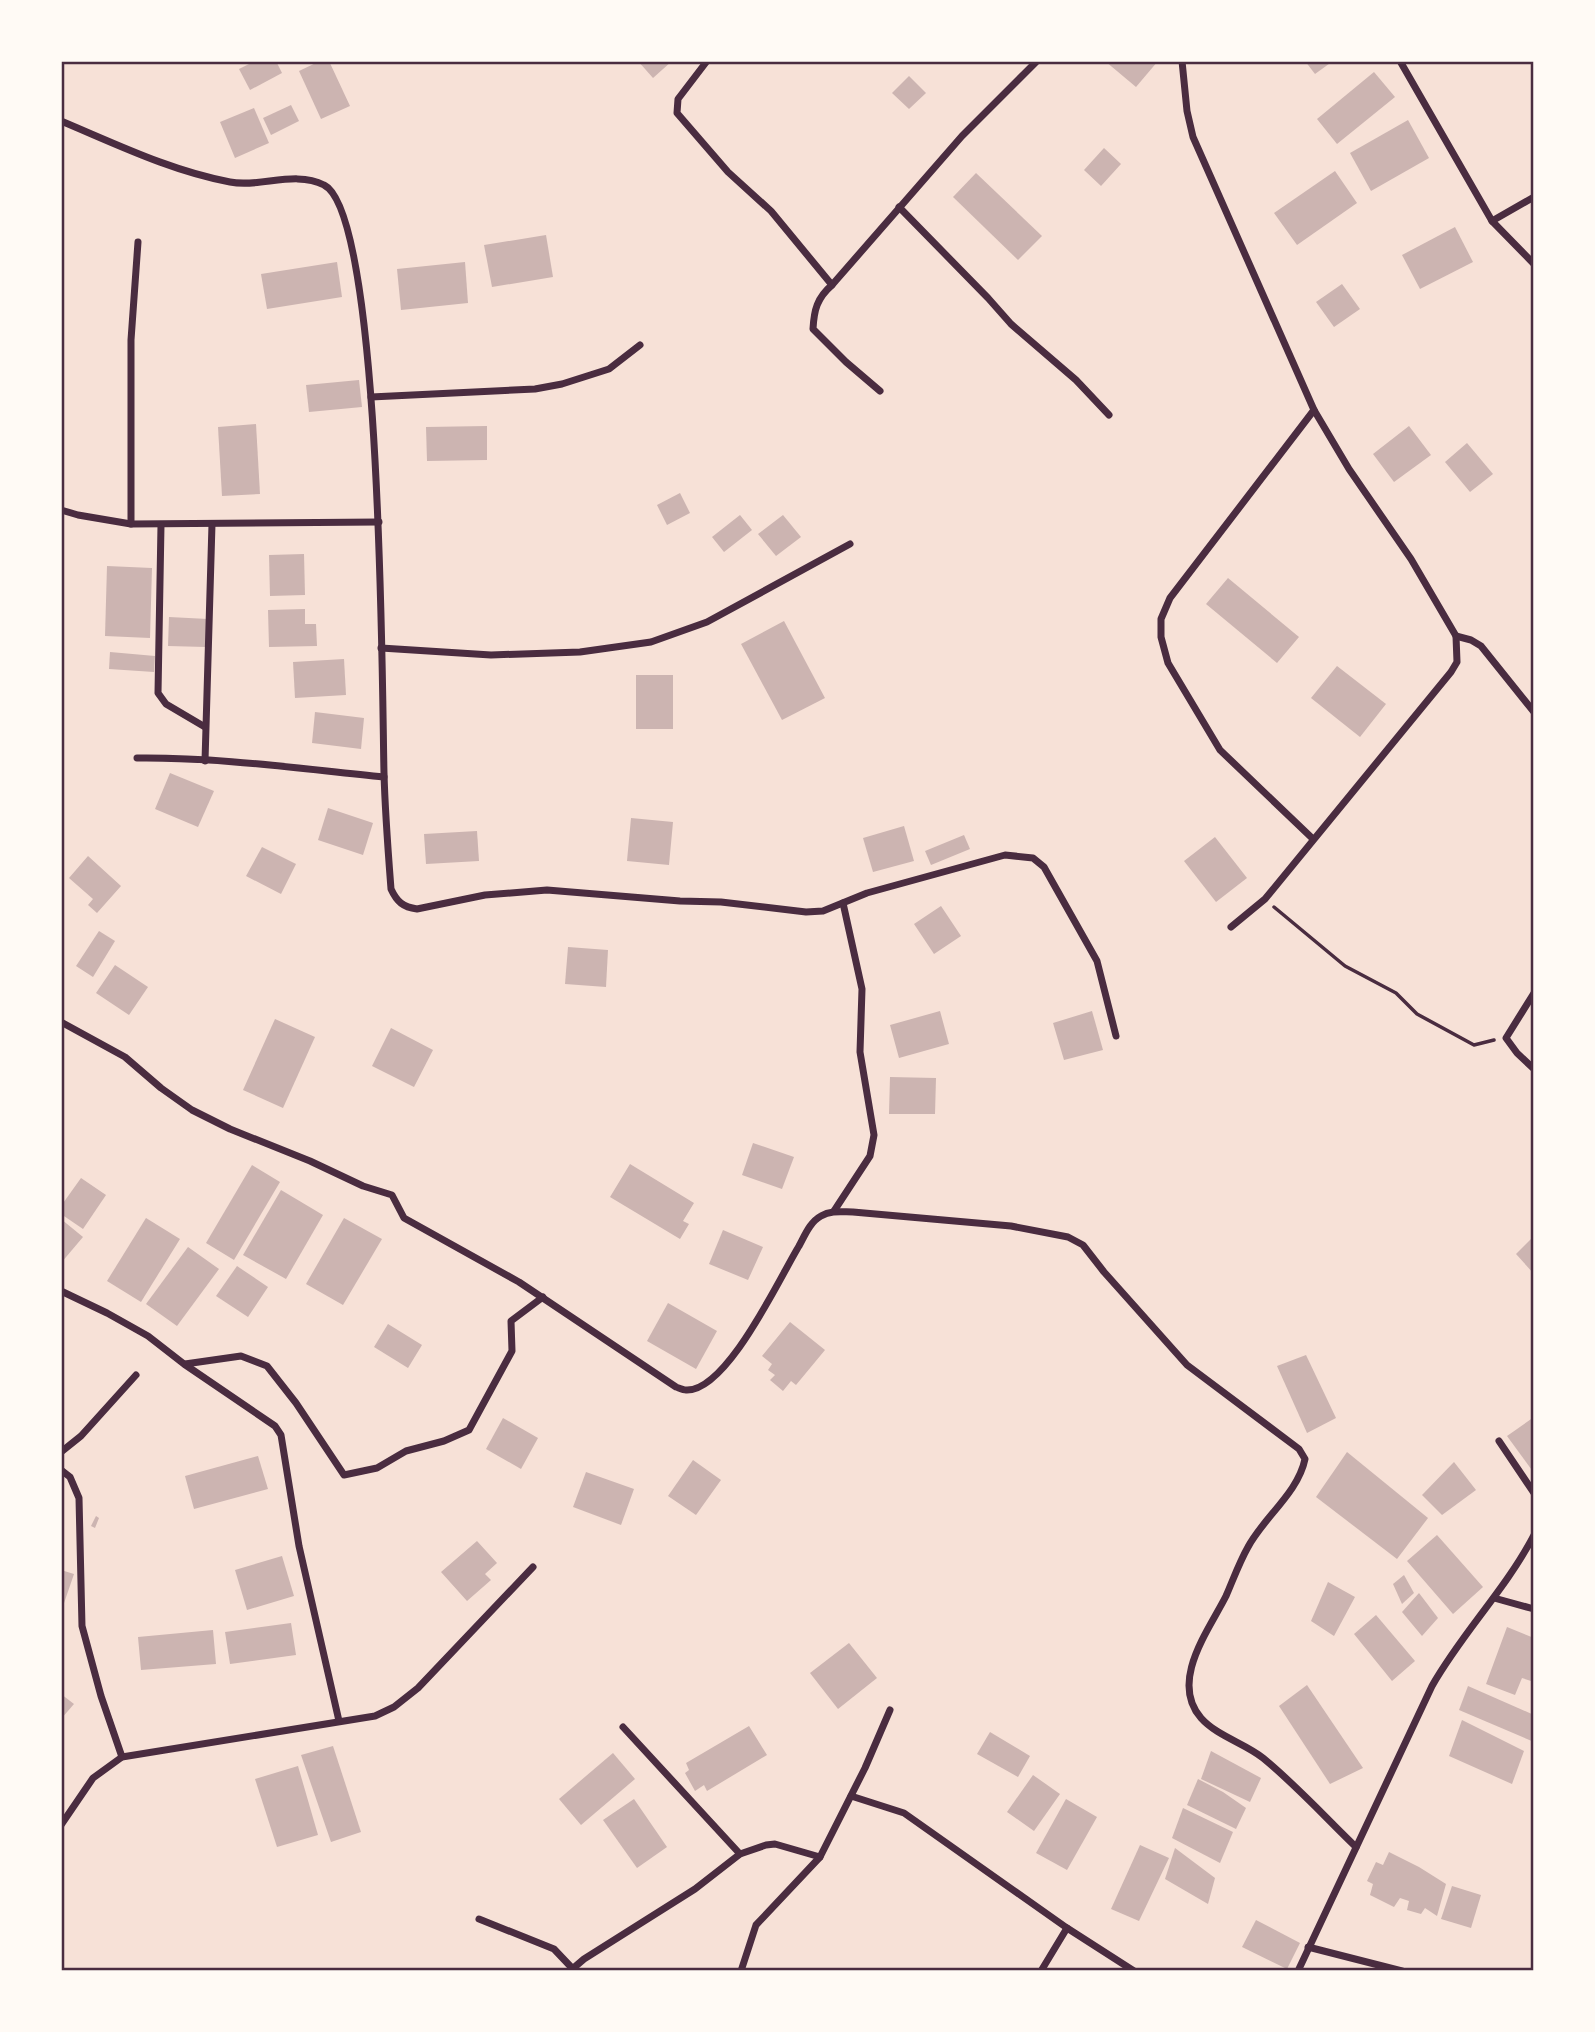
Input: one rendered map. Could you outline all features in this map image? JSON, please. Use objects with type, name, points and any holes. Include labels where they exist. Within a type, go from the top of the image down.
[{"type":"street","points":[[708,61],[678,99],[677,113],[728,172],[771,211],[832,285]]},
{"type":"street","points":[[880,391],[813,329],[814,308],[823,293],[962,135],[1037,61]]},
{"type":"street","points":[[1182,61],[1193,137],[1314,410],[1349,469],[1411,559],[1456,636],[1458,652],[1457,662],[1451,672],[1265,898],[1231,927]]},
{"type":"street","points":[[1400,61],[1492,221],[1534,264]]},
{"type":"street","points":[[61,121],[203,177],[235,183],[304,179],[326,185],[340,202],[361,296],[371,397],[379,522],[384,777],[391,889],[396,900],[407,907],[417,909],[485,895],[547,890],[721,902],[806,912],[823,911],[867,893],[982,859],[1005,855],[1033,858],[1044,867],[1097,961],[1116,1036]]},
{"type":"street","points":[[1492,221],[1534,197]]},
{"type":"street","points":[[898,207],[1011,324],[1076,380],[1109,415]]},
{"type":"street","points":[[131,524],[131,340],[138,242]]},
{"type":"street","points":[[371,397],[536,389],[562,384],[609,369],[639,345]]},
{"type":"street","points":[[1312,838],[1220,750],[1168,663],[1161,637],[1161,619],[1170,598],[1314,410]]},
{"type":"street","points":[[61,510],[78,516],[131,524],[379,522]]},
{"type":"street","points":[[205,761],[212,524]]},
{"type":"street","points":[[161,525],[158,693],[166,704],[205,727]]},
{"type":"street","points":[[381,648],[491,655],[580,652],[652,642],[707,622],[850,544]]},
{"type":"street","points":[[1456,636],[1481,646],[1534,712]]},
{"type":"street","points":[[137,758],[205,761],[384,777]]},
{"type":"street","points":[[834,1211],[870,1156],[874,1135],[860,1052],[862,989],[843,903]]},
{"type":"street","points":[[1534,993],[1506,1038],[1534,1069]]},
{"type":"street","points":[[61,1022],[125,1058],[192,1110],[363,1186],[392,1195],[404,1218],[543,1297],[676,1387],[687,1390],[708,1382],[722,1370],[754,1326],[814,1221],[823,1214],[834,1211],[1011,1226],[1068,1237],[1083,1245],[1187,1365],[1299,1449],[1305,1459],[1303,1469],[1248,1546],[1226,1596],[1195,1654],[1190,1666],[1189,1681],[1192,1700],[1199,1716],[1211,1728],[1264,1759],[1356,1847]]},
{"type":"street","points":[[61,1291],[148,1336],[275,1426],[281,1436],[299,1546],[339,1721]]},
{"type":"street","points":[[184,1364],[242,1356],[267,1366],[296,1403],[344,1475],[377,1468],[406,1451],[444,1441],[469,1430],[512,1351],[511,1321],[543,1297]]},
{"type":"street","points":[[61,1452],[81,1436],[136,1375]]},
{"type":"street","points":[[1499,1441],[1534,1493]]},
{"type":"street","points":[[61,1470],[70,1477],[79,1498],[82,1626],[94,1673],[122,1757]]},
{"type":"street","points":[[1298,1971],[1432,1686],[1449,1657],[1494,1598],[1534,1535]]},
{"type":"street","points":[[61,1825],[93,1777],[122,1757],[375,1716],[402,1701],[418,1688],[533,1567]]},
{"type":"street","points":[[1494,1598],[1534,1609]]},
{"type":"street","points":[[741,1971],[756,1925],[820,1857],[890,1710]]},
{"type":"street","points":[[623,1727],[740,1854]]},
{"type":"street","points":[[851,1796],[904,1813],[1067,1928],[1134,1971]]},
{"type":"street","points":[[480,1919],[554,1949],[571,1969],[715,1875],[740,1854],[775,1844],[820,1857]]},
{"type":"street","points":[[1041,1971],[1067,1928]]},
{"type":"street","points":[[1308,1947],[1402,1971]]},
{"type":"path","points":[[1265,898],[1345,966],[1396,993],[1417,1014],[1474,1045],[1506,1038]]},
{"type":"building","points":[[255,61],[276,61],[282,73],[250,90],[239,69]]},
{"type":"building","points":[[320,61],[329,61],[350,106],[321,119],[299,71]]},
{"type":"building","points":[[638,61],[672,61],[653,78]]},
{"type":"building","points":[[1105,61],[1158,61],[1136,87]]},
{"type":"building","points":[[1305,61],[1333,61],[1315,74]]},
{"type":"building","points":[[1374,72],[1395,97],[1337,144],[1317,119]]},
{"type":"building","points":[[909,76],[926,93],[909,109],[892,93]]},
{"type":"building","points":[[291,105],[299,121],[271,135],[263,118]]},
{"type":"building","points":[[254,108],[269,143],[235,158],[220,122]]},
{"type":"building","points":[[1408,120],[1429,158],[1371,191],[1350,153]]},
{"type":"building","points":[[1104,148],[1121,164],[1101,186],[1084,170]]},
{"type":"building","points":[[1335,171],[1357,203],[1297,245],[1274,213]]},
{"type":"building","points":[[976,173],[1042,236],[1018,260],[953,197]]},
{"type":"building","points":[[1455,227],[1473,262],[1420,289],[1402,255]]},
{"type":"building","points":[[546,235],[553,277],[492,287],[484,245]]},
{"type":"building","points":[[337,262],[342,297],[267,309],[261,274]]},
{"type":"building","points":[[465,262],[468,303],[401,310],[397,269]]},
{"type":"building","points":[[1342,284],[1360,309],[1334,327],[1316,302]]},
{"type":"building","points":[[359,380],[362,407],[309,412],[306,385]]},
{"type":"building","points":[[256,424],[260,494],[222,496],[218,427]]},
{"type":"building","points":[[487,426],[487,460],[427,461],[426,427]]},
{"type":"building","points":[[1409,426],[1431,455],[1394,482],[1373,454]]},
{"type":"building","points":[[1467,443],[1493,474],[1470,492],[1445,462]]},
{"type":"building","points":[[680,493],[690,513],[667,525],[657,505]]},
{"type":"building","points":[[740,515],[752,530],[724,552],[712,537]]},
{"type":"building","points":[[783,515],[801,537],[776,556],[758,534]]},
{"type":"building","points":[[304,554],[305,595],[270,596],[269,555]]},
{"type":"building","points":[[107,566],[152,568],[150,638],[105,636]]},
{"type":"building","points":[[1228,578],[1299,637],[1277,663],[1206,604]]},
{"type":"building","points":[[305,609],[305,624],[316,624],[317,646],[269,647],[268,610]]},
{"type":"building","points":[[169,617],[208,619],[206,647],[168,646]]},
{"type":"building","points":[[784,621],[825,698],[782,720],[741,644]]},
{"type":"building","points":[[110,652],[155,656],[154,672],[109,669]]},
{"type":"building","points":[[344,659],[346,695],[295,698],[293,662]]},
{"type":"building","points":[[1337,666],[1386,704],[1360,737],[1311,698]]},
{"type":"building","points":[[636,675],[673,675],[673,729],[636,729]]},
{"type":"building","points":[[315,712],[364,718],[361,749],[312,743]]},
{"type":"building","points":[[170,773],[214,791],[198,827],[155,809]]},
{"type":"building","points":[[328,808],[373,823],[363,855],[318,840]]},
{"type":"building","points":[[631,818],[673,822],[669,865],[627,861]]},
{"type":"building","points":[[904,826],[914,861],[873,872],[863,838]]},
{"type":"building","points":[[477,831],[479,861],[426,864],[424,834]]},
{"type":"building","points":[[964,835],[970,849],[931,865],[925,851]]},
{"type":"building","points":[[1215,837],[1247,878],[1216,902],[1184,861]]},
{"type":"building","points":[[262,847],[296,864],[281,894],[246,876]]},
{"type":"building","points":[[88,856],[121,886],[97,913],[88,905],[93,899],[69,878]]},
{"type":"building","points":[[941,906],[961,936],[934,954],[914,924]]},
{"type":"building","points":[[99,931],[115,941],[93,977],[76,966]]},
{"type":"building","points":[[568,947],[608,950],[606,987],[565,984]]},
{"type":"building","points":[[115,965],[148,987],[129,1015],[96,993]]},
{"type":"building","points":[[940,1011],[949,1044],[899,1058],[890,1025]]},
{"type":"building","points":[[1092,1011],[1103,1050],[1064,1060],[1053,1023]]},
{"type":"building","points":[[275,1019],[315,1037],[283,1108],[243,1090]]},
{"type":"building","points":[[391,1028],[433,1050],[414,1087],[372,1066]]},
{"type":"building","points":[[890,1077],[936,1078],[935,1114],[889,1114]]},
{"type":"building","points":[[753,1143],[794,1157],[782,1189],[742,1175]]},
{"type":"building","points":[[630,1164],[694,1203],[683,1221],[689,1224],[680,1239],[610,1197]]},
{"type":"building","points":[[252,1165],[280,1182],[234,1260],[206,1243]]},
{"type":"building","points":[[81,1178],[106,1195],[83,1229],[61,1214],[61,1206]]},
{"type":"building","points":[[281,1190],[323,1215],[286,1279],[243,1255]]},
{"type":"building","points":[[146,1218],[180,1239],[141,1302],[107,1281]]},
{"type":"building","points":[[344,1218],[382,1239],[343,1305],[306,1284]]},
{"type":"building","points":[[61,1219],[83,1237],[61,1263]]},
{"type":"building","points":[[723,1230],[763,1247],[748,1280],[709,1264]]},
{"type":"building","points":[[1534,1236],[1534,1274],[1516,1254]]},
{"type":"building","points":[[188,1247],[219,1269],[177,1326],[146,1304]]},
{"type":"building","points":[[237,1266],[268,1287],[248,1317],[216,1296]]},
{"type":"building","points":[[668,1303],[717,1331],[696,1369],[647,1341]]},
{"type":"building","points":[[790,1322],[825,1350],[796,1385],[791,1381],[783,1391],[770,1380],[775,1375],[768,1370],[772,1364],[762,1356]]},
{"type":"building","points":[[388,1324],[422,1345],[408,1368],[374,1347]]},
{"type":"building","points":[[1306,1355],[1336,1418],[1307,1433],[1277,1366]]},
{"type":"building","points":[[1534,1417],[1534,1473],[1507,1436]]},
{"type":"building","points":[[503,1418],[538,1438],[521,1469],[486,1449]]},
{"type":"building","points":[[1347,1452],[1428,1518],[1397,1559],[1316,1497]]},
{"type":"building","points":[[258,1456],[268,1489],[194,1509],[185,1476]]},
{"type":"building","points":[[693,1460],[721,1480],[696,1515],[668,1496]]},
{"type":"building","points":[[1454,1462],[1476,1490],[1442,1515],[1422,1495]]},
{"type":"building","points":[[586,1472],[634,1489],[621,1525],[573,1507]]},
{"type":"building","points":[[96,1516],[99,1518],[95,1528],[91,1526]]},
{"type":"building","points":[[1437,1535],[1483,1587],[1453,1614],[1407,1561]]},
{"type":"building","points":[[477,1541],[497,1563],[485,1574],[491,1580],[467,1601],[441,1572]]},
{"type":"building","points":[[282,1556],[294,1596],[247,1610],[235,1570]]},
{"type":"building","points":[[61,1570],[74,1574],[62,1609],[61,1608]]},
{"type":"building","points":[[1404,1575],[1414,1593],[1402,1604],[1393,1584]]},
{"type":"building","points":[[1328,1582],[1355,1597],[1334,1636],[1311,1621]]},
{"type":"building","points":[[1419,1593],[1438,1618],[1422,1636],[1402,1612]]},
{"type":"building","points":[[1376,1615],[1415,1661],[1392,1681],[1354,1634]]},
{"type":"building","points":[[291,1623],[296,1655],[230,1664],[225,1632]]},
{"type":"building","points":[[1507,1627],[1534,1638],[1534,1672],[1531,1681],[1522,1678],[1515,1695],[1486,1684]]},
{"type":"building","points":[[213,1630],[216,1664],[141,1670],[138,1637]]},
{"type":"building","points":[[849,1643],[877,1678],[838,1709],[810,1673]]},
{"type":"building","points":[[1307,1685],[1363,1768],[1330,1784],[1279,1706]]},
{"type":"building","points":[[1468,1686],[1534,1715],[1534,1742],[1459,1710]]},
{"type":"building","points":[[61,1694],[74,1704],[61,1719]]},
{"type":"building","points":[[1462,1720],[1524,1751],[1512,1784],[1449,1756]]},
{"type":"building","points":[[749,1726],[767,1755],[707,1791],[704,1785],[695,1791],[685,1773],[689,1770],[686,1763]]},
{"type":"building","points":[[990,1732],[1030,1756],[1018,1777],[977,1754]]},
{"type":"building","points":[[333,1746],[361,1832],[331,1842],[301,1755]]},
{"type":"building","points":[[1211,1751],[1261,1778],[1250,1802],[1201,1779]]},
{"type":"building","points":[[613,1753],[635,1779],[581,1825],[559,1799]]},
{"type":"building","points":[[298,1766],[318,1835],[277,1847],[255,1779]]},
{"type":"building","points":[[1033,1775],[1060,1794],[1034,1831],[1007,1812]]},
{"type":"building","points":[[1198,1779],[1246,1808],[1236,1829],[1187,1805]]},
{"type":"building","points":[[634,1799],[667,1847],[637,1868],[603,1820]]},
{"type":"building","points":[[1066,1799],[1097,1817],[1067,1870],[1036,1853]]},
{"type":"building","points":[[1183,1808],[1233,1832],[1220,1863],[1172,1838]]},
{"type":"building","points":[[1140,1845],[1169,1858],[1139,1921],[1111,1909]]},
{"type":"building","points":[[1175,1848],[1215,1878],[1208,1904],[1165,1879]]},
{"type":"building","points":[[1389,1852],[1446,1884],[1437,1916],[1425,1908],[1421,1914],[1407,1910],[1409,1901],[1400,1898],[1394,1907],[1370,1895],[1373,1884],[1367,1881],[1376,1862],[1383,1865]]},
{"type":"building","points":[[1452,1886],[1481,1895],[1471,1928],[1441,1919]]},
{"type":"building","points":[[1256,1920],[1300,1943],[1287,1969],[1242,1947]]}]
